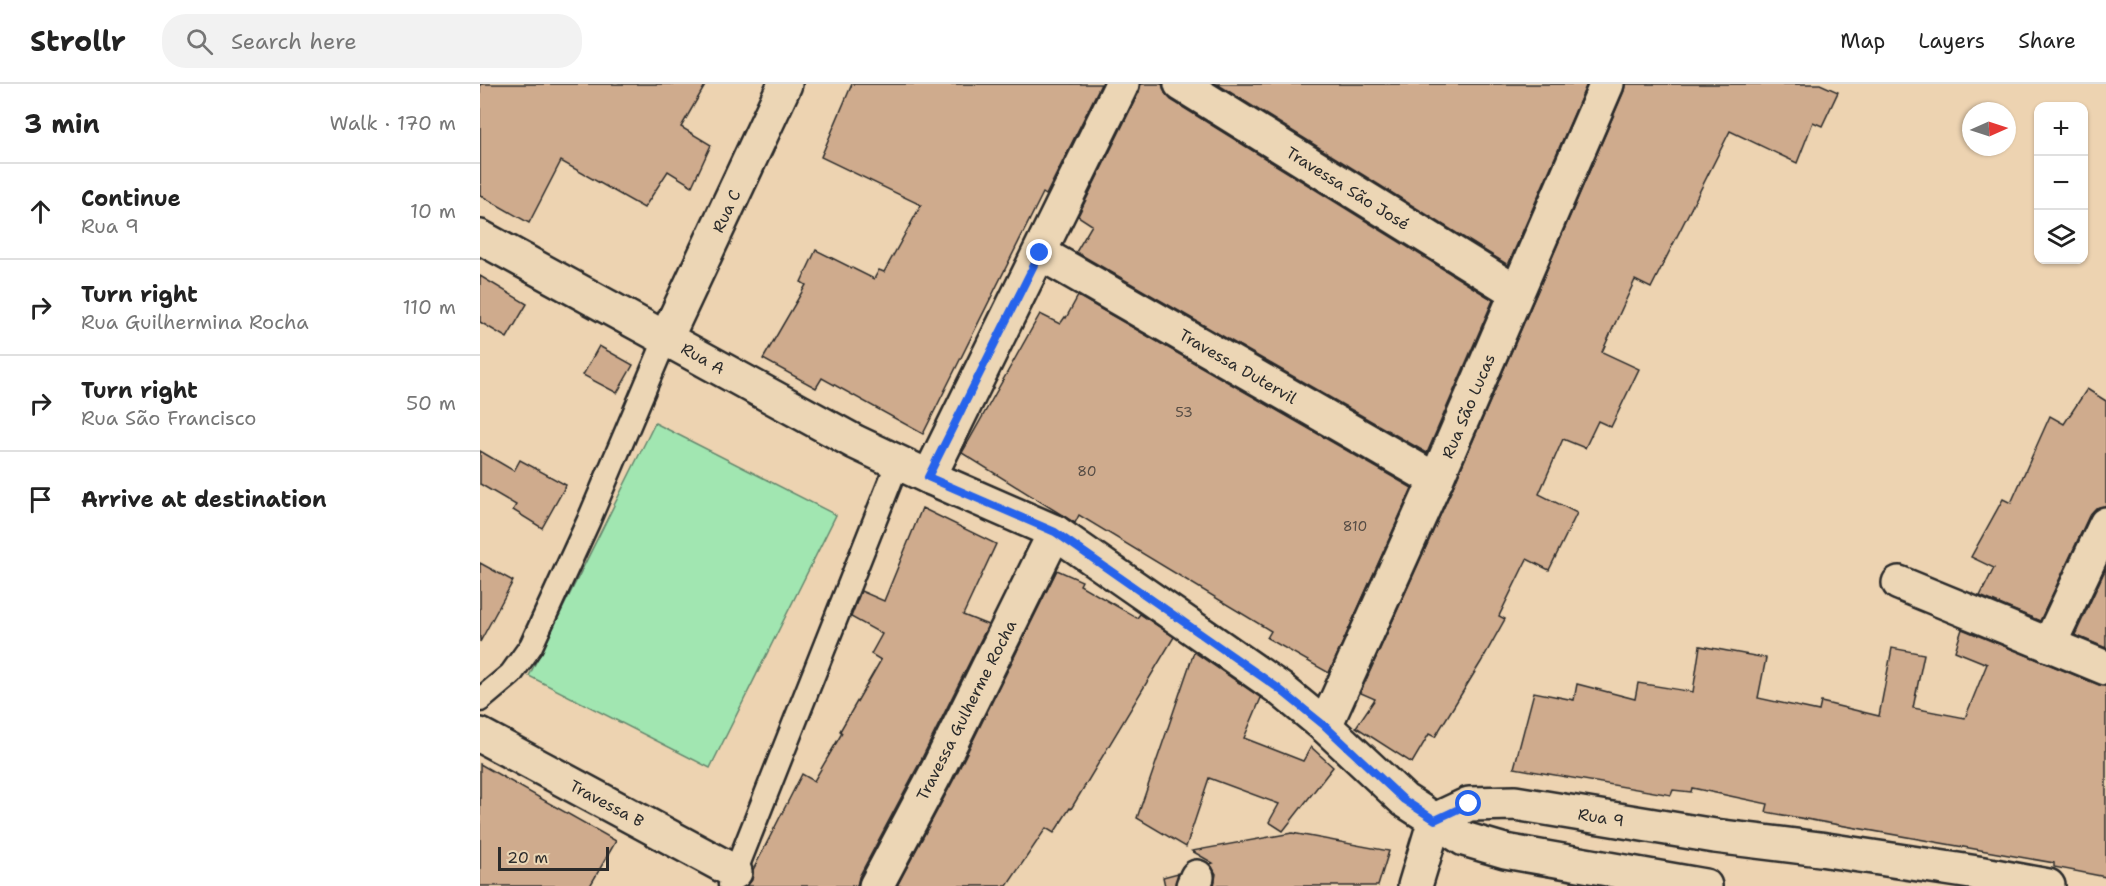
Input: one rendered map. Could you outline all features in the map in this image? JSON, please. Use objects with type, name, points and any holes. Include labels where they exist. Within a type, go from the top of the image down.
[{"type":"street","name":"Rua C","points":[[666,338],[785,84]]},
{"type":"street","points":[[928,477],[1122,84]]},
{"type":"street","name":"Travessa São José","points":[[1181,84],[1516,292]]},
{"type":"street","name":"Rua São Lucas","points":[[1325,726],[1436,480],[1607,84]]},
{"type":"street","name":"Rua A","points":[[480,237],[855,442],[928,477],[1055,532],[1278,688],[1325,726],[1397,793],[1435,820]]},
{"type":"street","name":"Travessa Dutervil","points":[[1040,253],[1436,480]]},
{"type":"street","points":[[2049,645],[2106,524]]},
{"type":"street","name":"Travessa Gulherme Rocha","points":[[876,886],[937,771],[1055,532]]},
{"type":"street","points":[[1899,583],[2106,668]]},
{"type":"street","name":"Travessa B","points":[[480,735],[732,879]]},
{"type":"street","name":"Rua 9","points":[[1435,820],[1469,804],[1515,803],[1715,836],[1820,849],[1984,874],[2048,886]]},
{"type":"street","points":[[1415,886],[1435,820],[1464,839],[1505,851],[1705,886]]},
{"type":"lane","points":[[480,700],[511,674],[531,646],[588,522],[666,338]]},
{"type":"lane","points":[[732,879],[898,462]]},
{"type":"green space","points":[[655,423],[836,515],[710,768],[529,676]]},
{"type":"building","points":[[480,84],[706,84],[681,127],[711,145],[692,186],[668,171],[644,208],[561,161],[529,223],[480,195]]},
{"type":"building","points":[[852,84],[1101,84],[1046,195],[1043,193],[923,434],[822,378],[816,388],[763,359],[806,285],[801,282],[816,250],[874,279],[879,270],[884,272],[921,205],[821,157]]},
{"type":"building","points":[[1141,84],[1162,84],[1171,100],[1493,300],[1427,453],[1076,252],[1092,225],[1078,216]]},
{"type":"building","points":[[1217,84],[1587,84],[1508,265]]},
{"type":"building","points":[[1625,84],[1820,84],[1838,92],[1822,126],[1813,122],[1797,163],[1730,131],[1651,288],[1635,280],[1602,352],[1639,369],[1611,427],[1598,421],[1585,448],[1563,439],[1539,494],[1577,513],[1549,570],[1527,559],[1499,616],[1505,619],[1481,662],[1435,737],[1429,734],[1412,763],[1356,727],[1375,699],[1361,691],[1453,487],[1624,91]]},
{"type":"building","points":[[480,276],[527,304],[507,338],[480,322]]},
{"type":"building","points":[[1078,296],[1412,488],[1329,673],[1267,638],[1271,631],[1079,515],[1075,523],[962,453],[1040,314],[1060,324],[1066,318]]},
{"type":"building","points":[[599,346],[633,365],[617,393],[583,375]]},
{"type":"building","points":[[2087,389],[2106,401],[2106,506],[2096,508],[2089,516],[2040,621],[1980,596],[1994,568],[1971,557],[2003,499],[2011,503],[2050,416],[2064,424]]},
{"type":"building","points":[[480,451],[514,471],[520,460],[566,485],[542,528],[513,510],[516,505],[480,484]]},
{"type":"building","points":[[922,508],[996,544],[963,615],[988,625],[920,762],[859,877],[857,886],[747,886],[752,880],[753,870],[802,774],[814,781],[881,660],[871,654],[882,634],[851,617],[861,591],[884,601]]},
{"type":"building","points":[[480,563],[513,581],[480,642]]},
{"type":"building","points":[[2106,568],[2106,648],[2075,635]]},
{"type":"building","points":[[1057,570],[1082,581],[1080,585],[1137,618],[1140,614],[1174,637],[1071,809],[1054,833],[1046,828],[1007,886],[897,886],[954,779]]},
{"type":"building","points":[[1962,629],[2106,686],[2106,877],[2054,867],[2054,863],[1766,812],[1768,804],[1692,788],[1691,792],[1673,790],[1671,795],[1514,768],[1534,692],[1574,700],[1577,684],[1635,699],[1638,683],[1693,692],[1700,646],[1766,658],[1758,698],[1819,711],[1821,702],[1879,716],[1892,648],[1924,654],[1913,708],[1965,718],[1987,664],[1955,651]]},
{"type":"building","points":[[1194,652],[1261,698],[1244,738],[1303,761],[1311,747],[1333,767],[1283,831],[1269,822],[1279,804],[1209,778],[1186,847],[1137,818]]},
{"type":"building","points":[[480,764],[616,841],[590,886],[480,886]]},
{"type":"building","points":[[1292,833],[1389,851],[1378,886],[1214,886],[1216,874],[1210,864],[1213,863],[1192,851]]},
{"type":"building","points":[[1178,873],[1175,886],[1165,886],[1163,877]]},
{"type":"route","points":[[1040,253],[928,477],[1055,532],[1278,688],[1325,726],[1404,800],[1435,820],[1469,804]]}]
